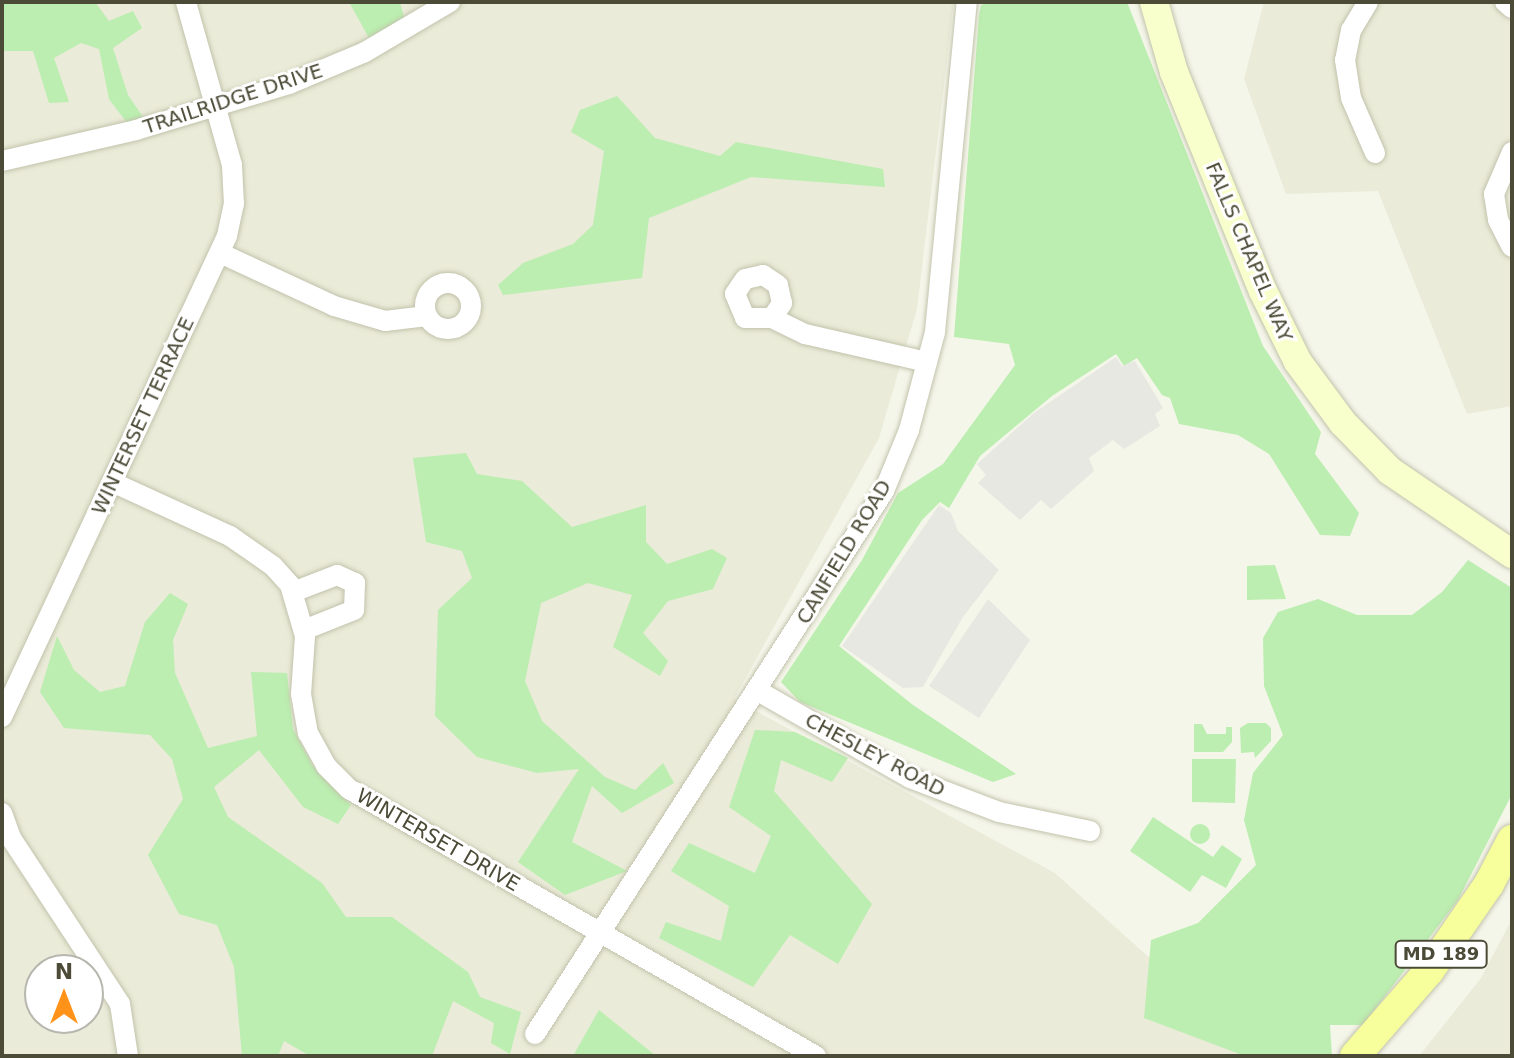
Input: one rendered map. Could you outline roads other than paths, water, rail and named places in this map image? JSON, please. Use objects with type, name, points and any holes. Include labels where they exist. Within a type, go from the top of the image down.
[{"type":"main road","name":"MD 189","points":[[1355,1056],[1429,971],[1489,884],[1512,840]]},
{"type":"street","name":"WINTERSET TERRACE","points":[[2,717],[220,253],[234,188],[217,106],[186,2]]},
{"type":"street","name":"TRAILRIDGE DRIVE","points":[[2,161],[217,106],[324,71],[450,2]]},
{"type":"street","name":"CANFIELD ROAD","points":[[535,1034],[884,491],[909,430],[936,319],[967,2]]},
{"type":"street","name":"FALLS CHAPEL WAY","points":[[1154,2],[1174,72],[1263,291],[1298,362],[1343,423],[1390,471],[1512,554]]},
{"type":"street","points":[[1368,2],[1351,30],[1345,60],[1351,98],[1375,153]]},
{"type":"street","points":[[1505,2],[1512,8]]},
{"type":"street","points":[[1512,152],[1494,194],[1498,220],[1512,247]]},
{"type":"street","points":[[220,253],[334,306],[385,321],[427,316]]},
{"type":"street","points":[[772,318],[805,334],[927,362]]},
{"type":"street","name":"WINTERSET DRIVE","points":[[112,482],[253,549],[293,592],[304,630],[304,715],[312,744],[335,776],[363,797],[816,1056]]},
{"type":"street","points":[[293,592],[337,575],[355,583],[354,610],[304,630]]},
{"type":"street","name":"CHESLEY ROAD","points":[[758,691],[910,778],[999,812],[1090,831]]},
{"type":"street","points":[[2,813],[11,838],[120,1004],[128,1056]]}]
